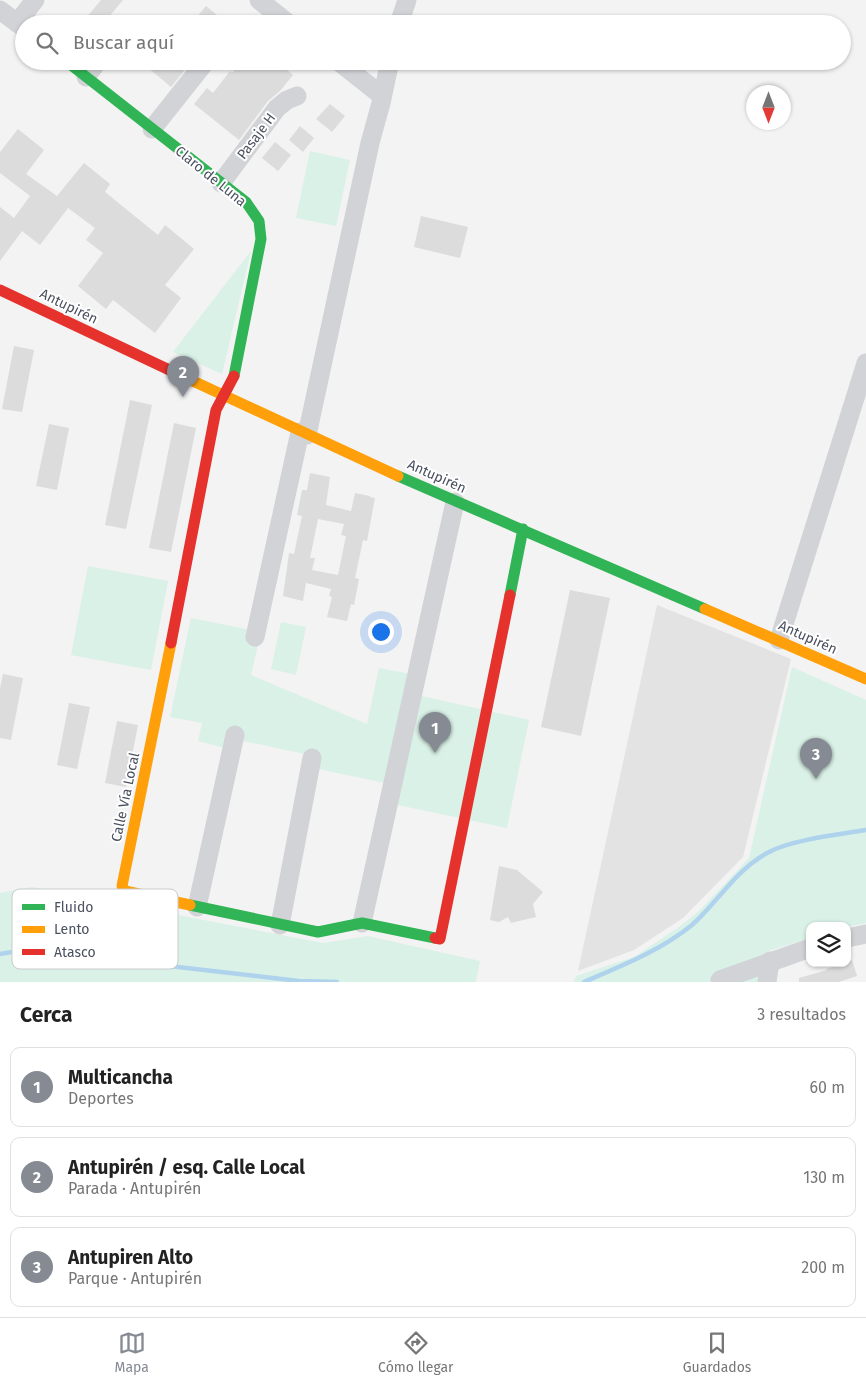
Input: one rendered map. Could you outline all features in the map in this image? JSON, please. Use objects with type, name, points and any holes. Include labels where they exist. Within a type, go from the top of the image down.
[{"type":"street","points":[[26,15],[35,0]]},
{"type":"street","points":[[259,0],[278,15]]},
{"type":"street","points":[[402,15],[407,0]]},
{"type":"street","points":[[0,10],[15,22]]},
{"type":"street","name":"Claro de Luna","points":[[77,70],[221,183],[251,208],[259,221],[262,239],[235,374],[223,395]]},
{"type":"street","points":[[86,77],[91,70]]},
{"type":"street","points":[[152,129],[199,70]]},
{"type":"street","points":[[349,70],[381,95]]},
{"type":"street","points":[[256,637],[388,70]]},
{"type":"street","name":"Pasaje H","points":[[221,183],[277,108],[286,100],[298,96]]},
{"type":"street","name":"Antupirén","points":[[0,290],[303,433],[456,502],[523,529],[866,679]]},
{"type":"street","points":[[779,640],[866,363]]},
{"type":"street","name":"Calle Vía Local","points":[[124,889],[122,886],[216,410],[223,395]]},
{"type":"street","points":[[362,923],[456,502]]},
{"type":"street","name":"Calle Vía Local","points":[[178,903],[318,932],[362,923],[440,939],[523,529]]},
{"type":"street","points":[[197,907],[235,735]]},
{"type":"street","points":[[280,925],[312,758]]},
{"type":"street","points":[[851,937],[866,934]]},
{"type":"street","points":[[720,980],[806,949]]},
{"type":"street","points":[[767,982],[770,961]]},
{"type":"shaded area","points":[[657,605],[791,659],[743,857],[683,918],[634,950],[578,971]]},
{"type":"green space","points":[[310,151],[350,160],[336,226],[296,218]]},
{"type":"green space","points":[[251,251],[222,374],[173,352]]},
{"type":"green space","points":[[88,566],[168,581],[151,670],[71,655]]},
{"type":"green space","points":[[191,618],[261,632],[251,675],[367,724],[379,668],[411,674],[408,693],[529,720],[507,828],[393,804],[395,785],[318,769],[319,757],[229,738],[225,748],[198,741],[202,723],[170,717]]},
{"type":"green space","points":[[281,622],[306,627],[296,675],[271,669]]},
{"type":"green space","points":[[792,667],[866,700],[866,923],[851,926],[851,922],[806,922],[806,939],[765,952],[760,982],[574,982],[576,976],[634,957],[679,927],[699,911],[749,858]]},
{"type":"green space","points":[[32,887],[42,889],[21,889]]},
{"type":"green space","points":[[12,891],[12,969],[178,969],[178,915],[323,943],[368,936],[480,961],[476,982],[0,982],[0,893]]},
{"type":"building","points":[[101,0],[123,0],[110,15],[88,15]]},
{"type":"building","points":[[206,6],[217,15],[198,15]]},
{"type":"building","points":[[151,70],[184,71],[171,87]]},
{"type":"building","points":[[234,70],[287,70],[293,75],[280,91],[268,101],[239,140],[194,104],[207,88],[213,93],[230,71],[232,73]]},
{"type":"building","points":[[330,104],[345,116],[332,132],[316,119]]},
{"type":"building","points":[[300,126],[314,138],[303,152],[289,140]]},
{"type":"building","points":[[18,129],[44,150],[26,174],[57,196],[84,163],[110,184],[105,192],[158,235],[165,225],[194,249],[165,285],[181,298],[155,333],[113,300],[106,309],[78,286],[103,253],[86,240],[95,228],[68,208],[40,245],[22,231],[0,261],[0,207],[14,218],[30,196],[0,173],[0,152]]},
{"type":"building","points":[[275,142],[291,155],[278,171],[262,158]]},
{"type":"building","points":[[421,216],[468,227],[460,258],[414,247]]},
{"type":"building","points":[[14,346],[34,350],[22,412],[2,409]]},
{"type":"building","points":[[130,400],[152,405],[126,529],[105,525]]},
{"type":"building","points":[[174,423],[196,428],[171,552],[149,548]]},
{"type":"building","points":[[49,424],[69,428],[57,490],[36,486]]},
{"type":"building","points":[[310,473],[330,477],[326,505],[351,511],[355,493],[375,498],[367,541],[363,540],[355,578],[359,579],[354,605],[351,604],[347,621],[327,617],[332,597],[329,596],[331,589],[306,583],[303,601],[283,596],[289,553],[294,554],[302,516],[297,515],[302,490],[307,490]],"holes":[[[318,519],[344,524],[341,535],[346,536],[338,575],[312,570],[315,558],[310,558]]]},
{"type":"building","points":[[570,590],[610,598],[581,736],[541,727]]},
{"type":"building","points":[[3,674],[23,678],[11,740],[0,738],[0,688]]},
{"type":"building","points":[[69,703],[90,707],[77,769],[57,765]]},
{"type":"building","points":[[117,721],[138,725],[126,787],[105,783]]},
{"type":"building","points":[[499,866],[517,870],[543,892],[533,904],[536,917],[511,923],[508,917],[499,922],[490,920]]},
{"type":"building","points":[[851,960],[857,976],[839,982],[799,982],[799,978],[826,969],[851,967]]},
{"type":"waterway","points":[[584,982],[640,957],[680,934],[702,916],[737,876],[757,859],[769,852],[803,841],[866,830]]},
{"type":"waterway","points":[[0,954],[12,952]]},
{"type":"waterway","points":[[178,967],[299,981],[337,982]]},
{"type":"traffic: fast","points":[[77,70],[246,202],[259,221],[261,239],[234,376]]},
{"type":"traffic: fast","points":[[398,476],[705,609]]},
{"type":"traffic: fast","points":[[510,595],[523,529]]},
{"type":"traffic: fast","points":[[190,905],[318,932],[362,923],[435,938]]},
{"type":"traffic: slow","points":[[180,375],[398,476]]},
{"type":"traffic: slow","points":[[705,609],[866,679]]},
{"type":"traffic: slow","points":[[124,889],[122,886],[171,643]]},
{"type":"traffic: slow","points":[[178,902],[190,905]]},
{"type":"traffic: jam","points":[[0,290],[180,375]]},
{"type":"traffic: jam","points":[[171,643],[216,410],[234,376]]},
{"type":"traffic: jam","points":[[435,938],[440,939],[510,595]]},
{"type":"place","name":"Antupirén / esq. Calle Local","points":[[183,397]]},
{"type":"place","name":"Multicancha","points":[[435,753]]},
{"type":"place","name":"Antupiren Alto","points":[[816,779]]}]
